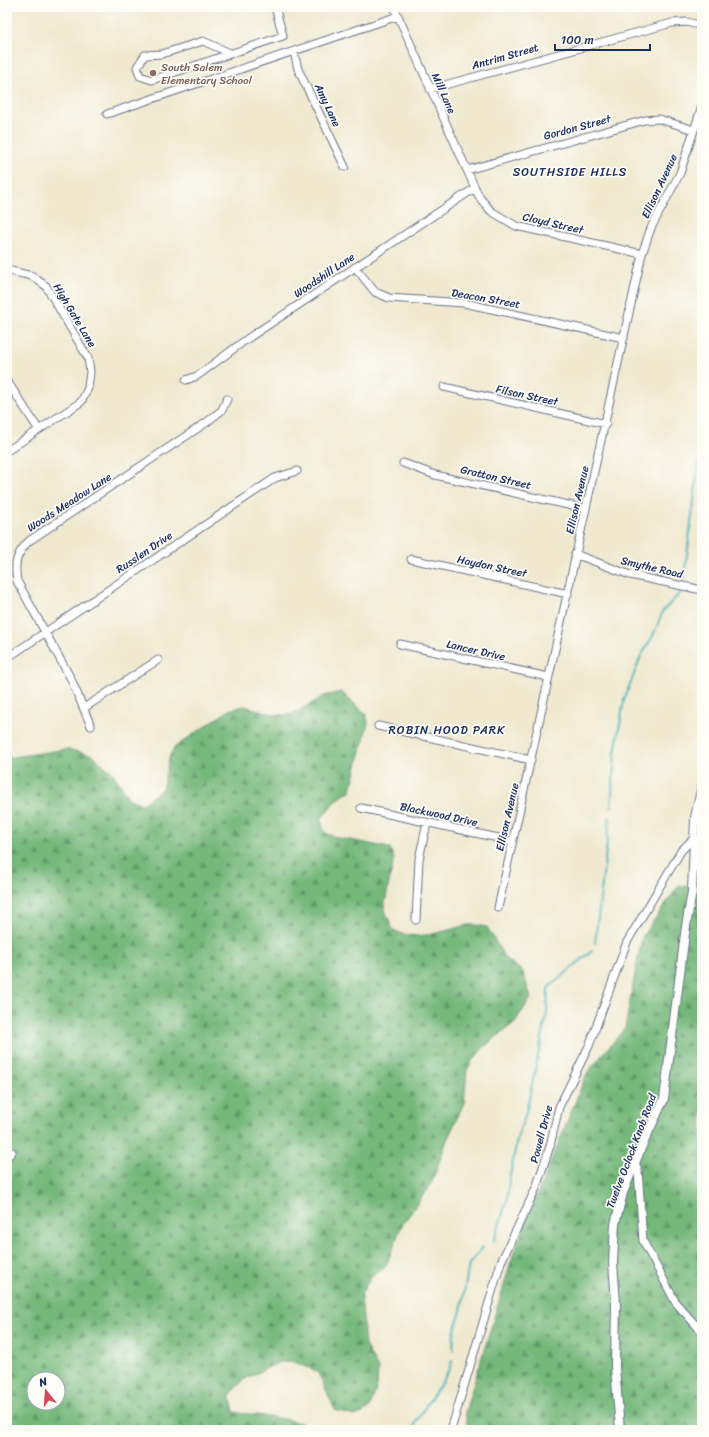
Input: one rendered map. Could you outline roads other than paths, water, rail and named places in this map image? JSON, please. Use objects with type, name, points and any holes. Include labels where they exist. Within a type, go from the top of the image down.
[{"type":"street","points":[[230,53],[203,40],[162,54],[145,55],[137,66],[140,76],[152,80],[283,36],[275,7]]},
{"type":"street","name":"Mill Lane","points":[[394,7],[475,188]]},
{"type":"street","points":[[107,114],[398,16]]},
{"type":"street","name":"Antrim Street","points":[[430,89],[672,23],[687,22],[702,26]]},
{"type":"street","name":"Amy Lane","points":[[294,52],[298,69],[345,167]]},
{"type":"street","name":"Ellison Avenue","points":[[498,908],[548,678],[568,594],[575,554],[606,424],[642,254],[651,228],[680,173],[702,106]]},
{"type":"street","name":"Gordon Street","points":[[467,170],[645,120],[659,120],[694,130]]},
{"type":"street","name":"Cloyd Street","points":[[475,188],[480,198],[491,211],[516,226],[642,254]]},
{"type":"street","name":"Woodshill Lane","points":[[186,380],[197,376],[247,339],[475,188]]},
{"type":"street","name":"Deacon Street","points":[[355,268],[375,292],[389,298],[464,303],[624,338]]},
{"type":"street","name":"High Gate Lane","points":[[7,270],[32,276],[46,286],[88,358],[88,388],[81,402],[7,451]]},
{"type":"street","points":[[7,381],[38,430]]},
{"type":"street","name":"Filson Street","points":[[444,387],[606,424]]},
{"type":"street","name":"Woods Meadow Lane","points":[[91,726],[71,679],[16,581],[15,562],[21,549],[29,541],[207,422],[222,410],[227,399]]},
{"type":"street","name":"Gratton Street","points":[[403,463],[435,475],[586,509]]},
{"type":"street","name":"Russlen Drive","points":[[7,658],[45,631],[275,478],[297,471]]},
{"type":"street","name":"Smythe Road","points":[[575,554],[630,575],[702,590]]},
{"type":"street","name":"Haydon Street","points":[[412,559],[568,594]]},
{"type":"street","name":"Lancer Drive","points":[[400,644],[548,678]]},
{"type":"street","points":[[84,708],[158,660]]},
{"type":"street","points":[[378,726],[531,760]]},
{"type":"street","name":"Twelve Oclock Knob Road","points":[[620,1430],[615,1367],[616,1303],[613,1236],[618,1210],[635,1163],[664,1099],[686,926],[692,892],[695,817],[702,786]]},
{"type":"street","name":"Blackwood Drive","points":[[361,808],[512,841]]},
{"type":"street","points":[[416,920],[419,859],[427,823]]},
{"type":"street","name":"Powell Drive","points":[[451,1430],[501,1262],[536,1188],[548,1151],[559,1107],[589,1046],[627,942],[681,851],[694,838]]},
{"type":"street","points":[[635,1163],[638,1170],[643,1241],[676,1303],[702,1332]]},
{"type":"waterway","points":[[684,578],[702,438]]},
{"type":"waterway","points":[[611,807],[615,753],[624,700],[641,656],[653,636],[663,611],[681,592]]},
{"type":"waterway","points":[[595,943],[610,817]]},
{"type":"waterway","points":[[494,1241],[507,1200],[518,1135],[526,1113],[547,1014],[548,988],[592,951]]},
{"type":"waterway","points":[[453,1350],[454,1333],[461,1311],[469,1264],[483,1247]]},
{"type":"waterway","points":[[413,1430],[421,1412],[444,1379],[452,1361]]},
{"type":"place","name":"South Salem Elementary School","points":[[153,73]]},
{"type":"district","name":"SOUTHSIDE HILLS","points":[[570,172]]},
{"type":"district","name":"ROBIN HOOD PARK","points":[[447,730]]}]
